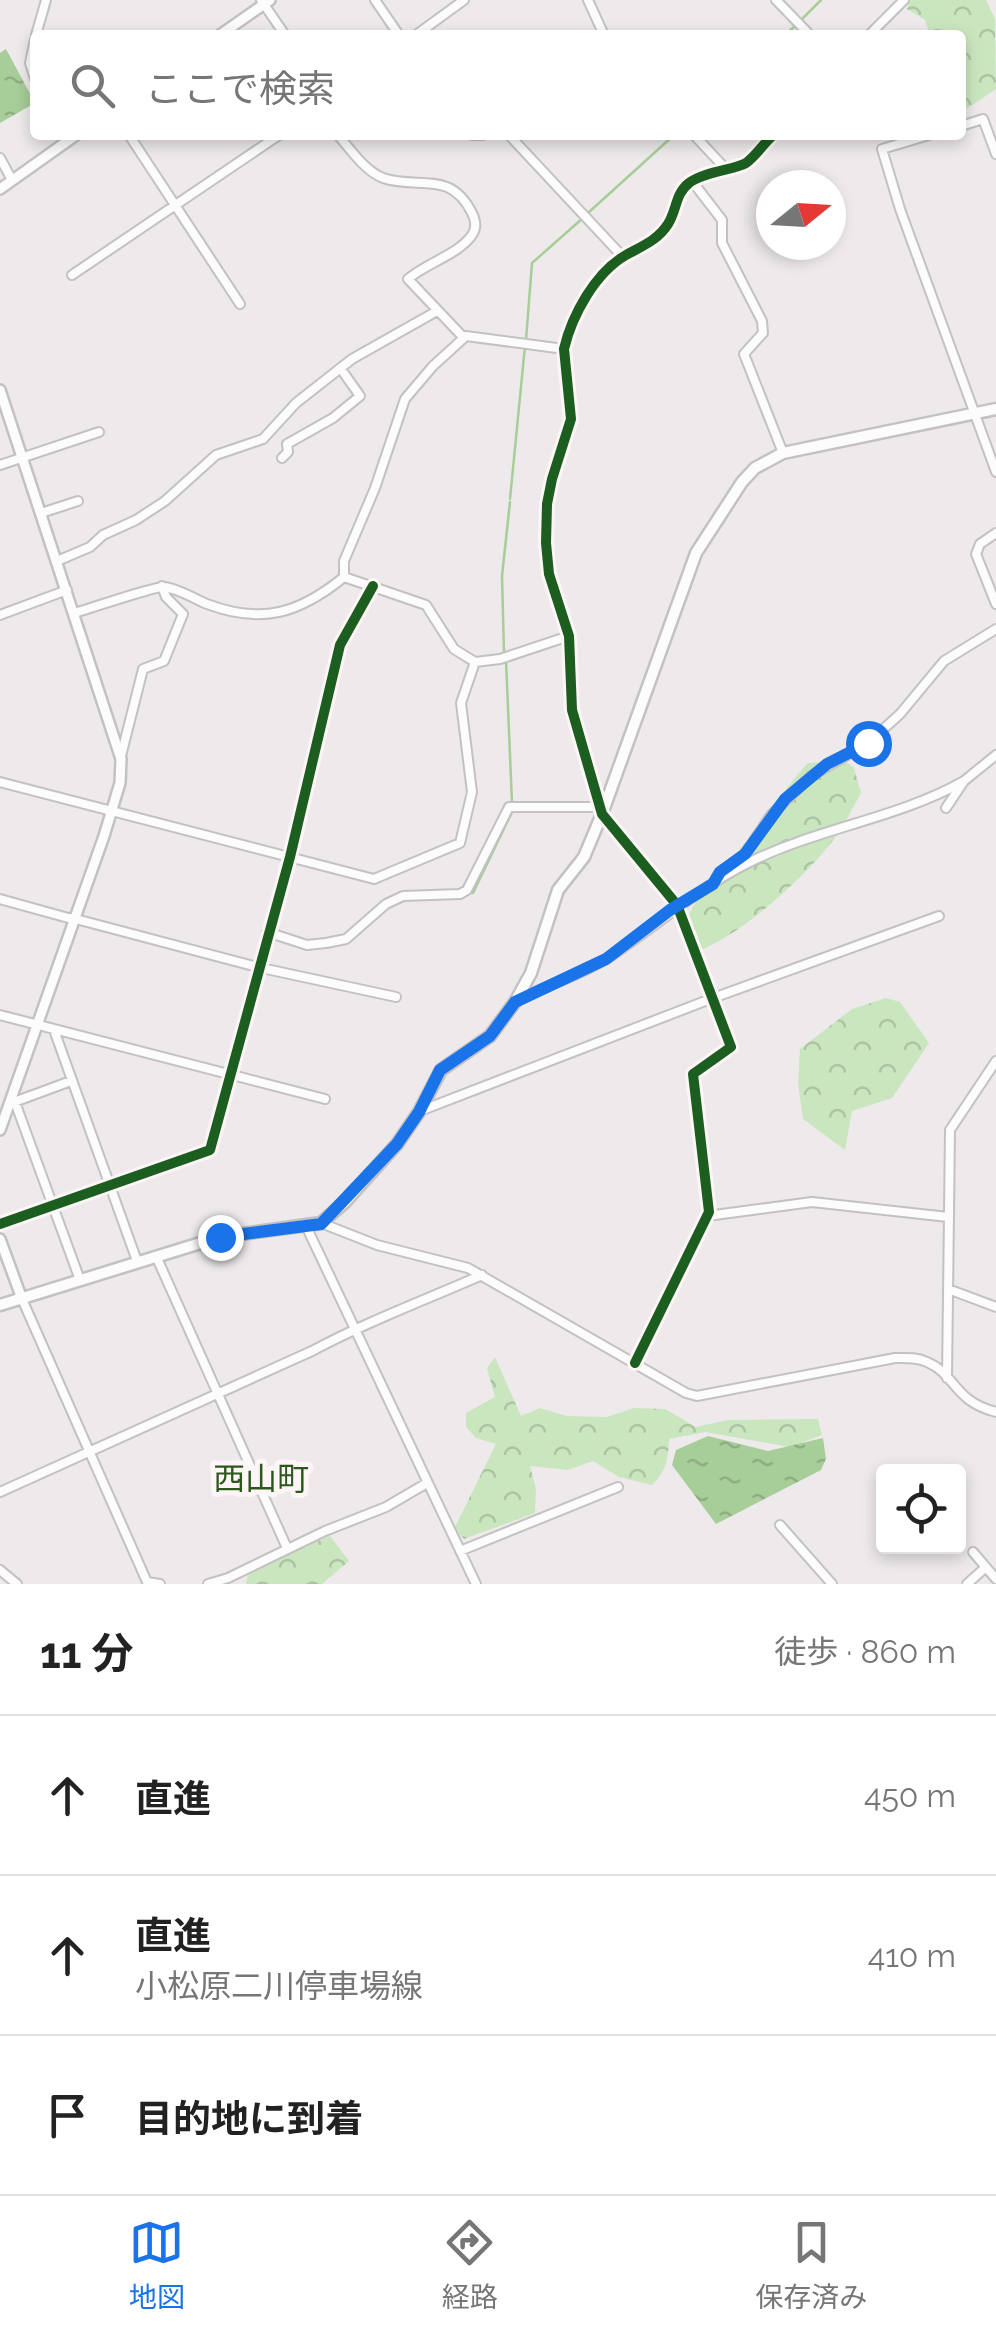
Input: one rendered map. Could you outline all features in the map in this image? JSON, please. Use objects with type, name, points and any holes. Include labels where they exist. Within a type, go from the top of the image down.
[{"type":"main road","points":[[0,1305],[220,1237],[321,1224],[397,1144],[440,1070],[490,1036],[532,973],[558,890],[584,857],[696,553],[742,482],[755,468],[783,453],[996,409]]},
{"type":"street","points":[[38,30],[46,0]]},
{"type":"street","points":[[376,0],[396,30]]},
{"type":"street","points":[[423,30],[464,0]]},
{"type":"street","points":[[588,0],[602,30]]},
{"type":"street","points":[[776,0],[805,30]]},
{"type":"street","points":[[874,30],[904,0]]},
{"type":"street","points":[[227,30],[265,2],[282,30]]},
{"type":"street","points":[[966,124],[983,119],[996,154]]},
{"type":"street","points":[[0,189],[60,140]]},
{"type":"street","points":[[132,140],[240,304]]},
{"type":"street","points":[[72,275],[270,140]]},
{"type":"street","points":[[343,140],[370,170],[383,178],[440,183],[455,191],[470,208],[476,221],[474,233],[408,279],[463,337],[564,350]]},
{"type":"street","points":[[514,140],[623,257]]},
{"type":"street","points":[[699,140],[724,168]]},
{"type":"street","points":[[635,1362],[707,1216],[693,1074],[731,1046],[677,906],[601,811],[572,710],[569,636],[549,574],[546,542],[549,491],[571,418],[564,350],[597,280],[623,257],[652,242],[669,223],[678,197],[692,181],[745,164],[768,140]]},
{"type":"street","points":[[912,140],[882,149],[996,472]]},
{"type":"street","points":[[0,158],[12,180]]},
{"type":"street","points":[[692,181],[722,220],[722,242],[762,321],[763,334],[744,354],[783,453]]},
{"type":"street","points":[[57,561],[90,548],[102,535],[165,501],[216,455],[263,439],[296,403],[341,368],[437,310]]},
{"type":"street","points":[[344,577],[344,561],[375,488],[401,408],[433,366],[463,337]]},
{"type":"street","points":[[282,458],[288,452],[287,444],[360,396],[341,368]]},
{"type":"street","points":[[0,390],[121,759]]},
{"type":"street","points":[[0,465],[99,432]]},
{"type":"street","points":[[41,514],[78,501]]},
{"type":"street","points":[[996,532],[980,544],[976,554],[996,604]]},
{"type":"street","points":[[344,577],[426,604],[454,649],[475,662],[500,660],[569,636]]},
{"type":"street","points":[[74,614],[162,586],[222,610],[254,616],[304,605],[344,577]]},
{"type":"street","points":[[0,1130],[120,784],[121,759],[143,669],[164,661],[183,614],[162,586]]},
{"type":"street","points":[[0,1224],[209,1151],[290,857],[340,646],[373,586]]},
{"type":"street","points":[[0,615],[67,590]]},
{"type":"street","points":[[713,884],[720,872],[745,854],[771,816],[798,788],[827,764],[868,743],[900,714],[944,662],[996,629]]},
{"type":"street","points":[[0,782],[374,879],[460,843],[472,792],[461,704],[475,662]]},
{"type":"street","points":[[515,1002],[606,959],[677,906],[748,862],[815,834],[943,793],[964,782],[996,755]]},
{"type":"street","points":[[946,808],[964,782]]},
{"type":"street","points":[[267,932],[307,945],[346,939],[386,904],[402,896],[460,894],[466,890],[509,807],[601,811]]},
{"type":"street","points":[[0,899],[258,967],[396,997]]},
{"type":"street","points":[[419,1112],[713,998],[940,916]]},
{"type":"street","points":[[0,1015],[325,1098]]},
{"type":"street","points":[[54,1030],[137,1261]]},
{"type":"street","points":[[946,1378],[950,1130],[996,1061]]},
{"type":"street","points":[[12,1103],[71,1081]]},
{"type":"street","points":[[12,1103],[80,1280]]},
{"type":"street","points":[[707,1216],[812,1202],[948,1217]]},
{"type":"street","points":[[321,1224],[377,1244],[468,1268],[686,1393],[697,1396],[895,1358],[928,1362],[970,1403],[996,1412]]},
{"type":"street","points":[[306,1226],[476,1584]]},
{"type":"street","points":[[0,1239],[22,1299],[147,1582],[160,1584]]},
{"type":"street","points":[[156,1255],[287,1548]]},
{"type":"street","points":[[0,1492],[354,1329],[482,1275]]},
{"type":"street","points":[[948,1289],[996,1307]]},
{"type":"street","points":[[208,1584],[386,1507],[426,1483]]},
{"type":"street","points":[[460,1551],[618,1487]]},
{"type":"street","points":[[780,1525],[832,1584]]},
{"type":"street","points":[[974,1552],[996,1579]]},
{"type":"street","points":[[967,1584],[986,1567]]},
{"type":"street","points":[[0,1570],[17,1584]]},
{"type":"green space","points":[[910,0],[986,0],[995,19],[996,89],[966,109],[966,30],[928,30],[925,20],[907,9]]},
{"type":"green space","points":[[845,761],[854,768],[861,793],[825,850],[774,902],[734,932],[698,951],[682,942],[698,898],[808,763]]},
{"type":"green space","points":[[886,998],[900,1002],[929,1043],[892,1098],[852,1111],[845,1150],[803,1119],[798,1083],[800,1049],[852,1009]]},
{"type":"green space","points":[[495,1357],[521,1416],[540,1408],[567,1416],[607,1417],[634,1408],[665,1409],[696,1427],[727,1420],[818,1419],[822,1435],[790,1447],[705,1432],[669,1439],[666,1464],[652,1485],[619,1477],[593,1461],[568,1470],[530,1466],[536,1489],[535,1513],[464,1539],[454,1529],[496,1444],[476,1438],[466,1427],[466,1413],[495,1397],[487,1368]]},
{"type":"green space","points":[[330,1536],[349,1561],[322,1584],[246,1584],[249,1571]]},
{"type":"water","points":[[6,49],[30,94],[30,106],[0,123],[0,53]]},
{"type":"water","points":[[708,1436],[768,1451],[823,1438],[826,1459],[821,1470],[716,1524],[672,1465],[676,1450]]},
{"type":"waterway","points":[[801,20],[821,0]]},
{"type":"waterway","points":[[791,30],[795,26]]},
{"type":"waterway","points":[[588,213],[668,140]]},
{"type":"waterway","points":[[526,340],[532,263],[583,218]]},
{"type":"waterway","points":[[510,499],[525,346]]},
{"type":"waterway","points":[[504,653],[502,576],[510,502]]},
{"type":"waterway","points":[[506,660],[512,803]]},
{"type":"waterway","points":[[473,893],[512,812]]},
{"type":"cycle path","points":[[635,1363],[709,1212],[693,1074],[731,1047],[677,905],[602,814],[572,710],[569,636],[549,574],[547,504],[571,419],[564,349],[579,309],[604,272],[664,230],[684,187],[703,176],[746,163],[768,140]]},
{"type":"cycle path","points":[[0,1224],[210,1150],[290,857],[340,645],[373,586]]},
{"type":"district","name":"西山町","points":[[261,1478]]},
{"type":"route","points":[[220,1237],[321,1224],[397,1144],[440,1070],[490,1036],[515,1002],[606,959],[670,910],[713,884],[720,872],[745,854],[785,799],[827,764],[868,743]]}]
